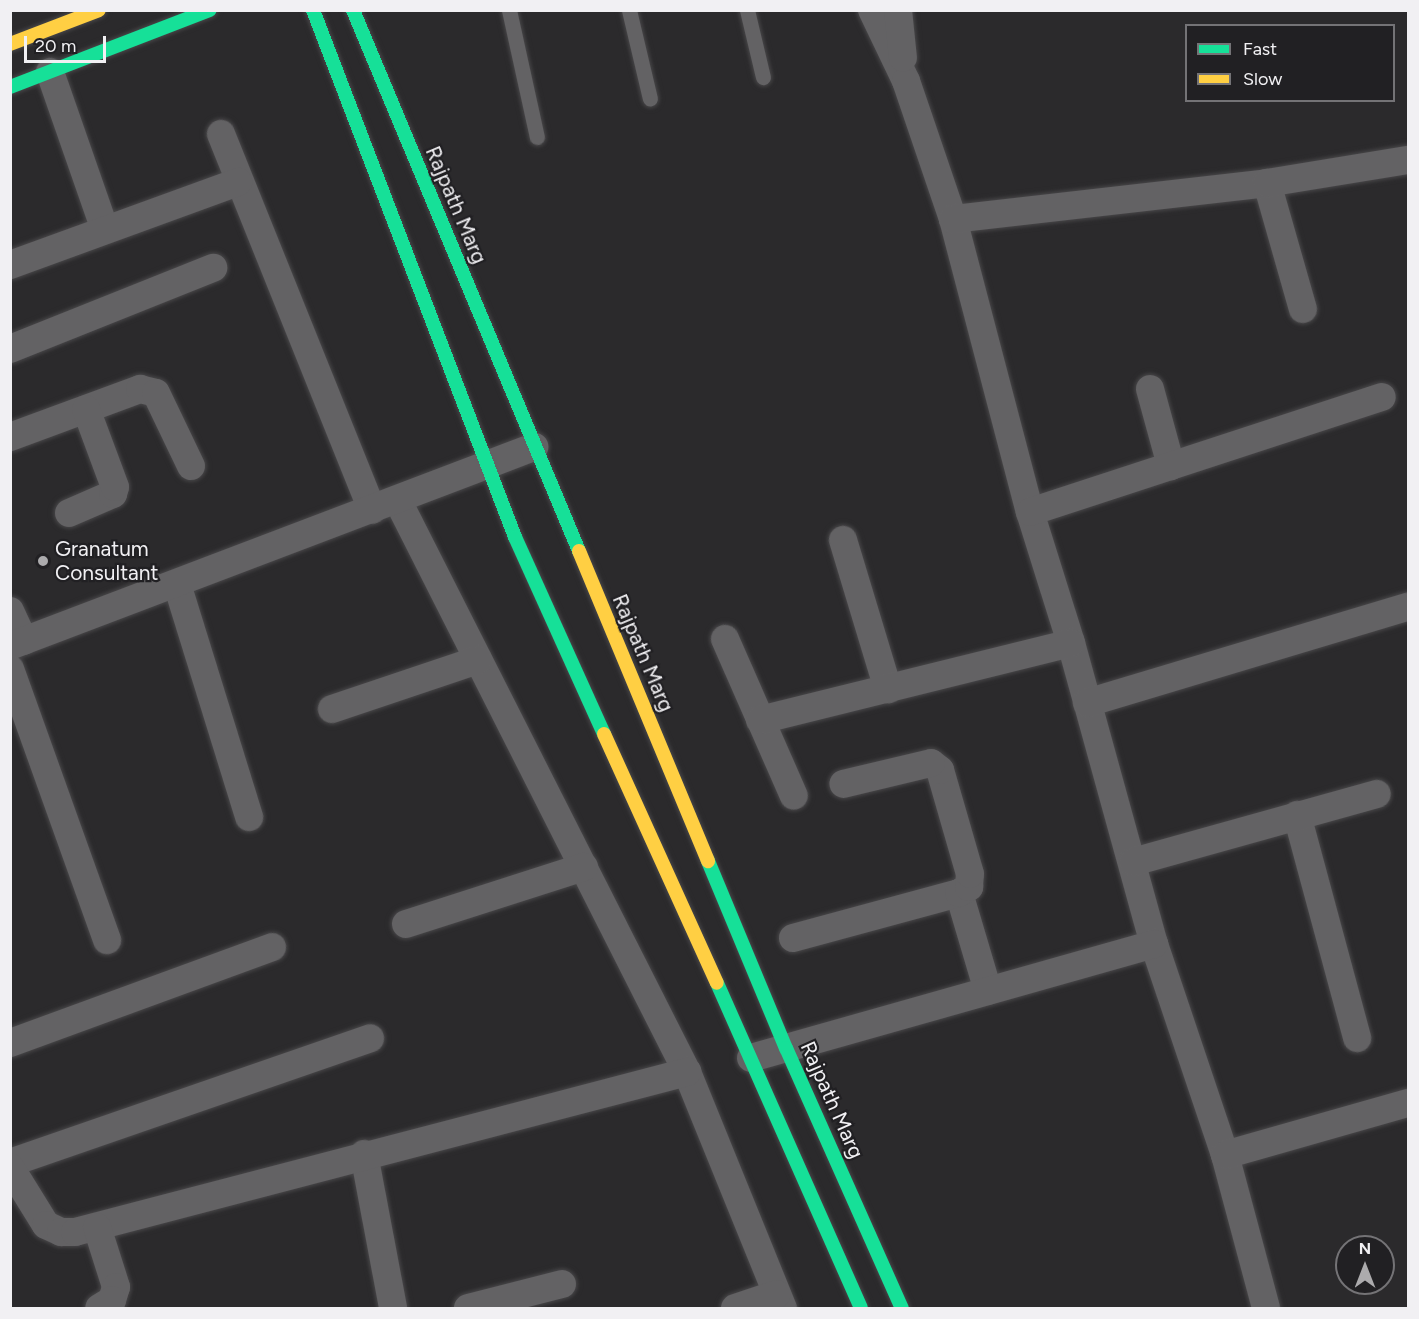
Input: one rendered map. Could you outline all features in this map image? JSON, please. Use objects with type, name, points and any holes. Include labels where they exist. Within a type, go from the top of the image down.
[{"type":"main road","points":[[10,44],[99,10]]},
{"type":"main road","points":[[10,87],[210,10]]},
{"type":"main road","points":[[313,10],[490,466],[515,537],[751,1058],[861,1308]]},
{"type":"main road","name":"Rajpath Marg","points":[[352,10],[786,1048],[902,1308]]},
{"type":"street","points":[[872,10],[906,81],[953,219],[1030,512],[1071,643],[1134,862],[1154,944],[1225,1155],[1266,1308]]},
{"type":"street","points":[[898,10],[906,81]]},
{"type":"street","points":[[50,72],[105,230]]},
{"type":"street","points":[[220,134],[238,182],[385,505],[478,660],[687,1072],[780,1301],[735,1308]]},
{"type":"street","points":[[953,219],[1267,183],[1408,159]]},
{"type":"street","points":[[10,265],[238,182]]},
{"type":"street","points":[[1267,183],[1303,309]]},
{"type":"street","points":[[10,349],[213,268]]},
{"type":"street","points":[[10,437],[140,389],[156,393],[191,466]]},
{"type":"street","points":[[1150,389],[1171,466]]},
{"type":"street","points":[[1030,512],[1382,397]]},
{"type":"street","points":[[69,513],[113,494],[115,487],[86,409]]},
{"type":"street","points":[[10,611],[17,644],[490,466],[534,447]]},
{"type":"street","points":[[843,540],[888,689]]},
{"type":"street","points":[[177,584],[249,818]]},
{"type":"street","points":[[1087,703],[1408,607]]},
{"type":"street","points":[[725,639],[794,796]]},
{"type":"street","points":[[760,720],[1071,643]]},
{"type":"street","points":[[332,710],[478,660]]},
{"type":"street","points":[[10,669],[107,940]]},
{"type":"street","points":[[793,938],[959,893],[969,887],[970,874],[940,770],[931,763],[843,784]]},
{"type":"street","points":[[1134,862],[1377,794]]},
{"type":"street","points":[[1297,815],[1357,1038]]},
{"type":"street","points":[[406,924],[584,867]]},
{"type":"street","points":[[959,893],[988,991]]},
{"type":"street","points":[[751,1058],[1154,944]]},
{"type":"street","points":[[10,1043],[272,947]]},
{"type":"street","points":[[370,1038],[10,1165],[46,1225],[61,1232],[97,1227],[364,1154],[687,1072]]},
{"type":"street","points":[[1225,1155],[1408,1103]]},
{"type":"street","points":[[364,1154],[393,1308]]},
{"type":"street","points":[[97,1227],[116,1287],[112,1300],[99,1308]]},
{"type":"street","points":[[468,1308],[562,1284]]},
{"type":"lane","points":[[509,10],[537,137]]},
{"type":"lane","points":[[629,10],[650,99]]},
{"type":"lane","points":[[747,10],[763,76]]},
{"type":"traffic: fast","points":[[10,87],[210,10]]},
{"type":"traffic: fast","points":[[313,10],[515,537],[604,734]]},
{"type":"traffic: fast","points":[[353,10],[579,551]]},
{"type":"traffic: fast","points":[[708,861],[786,1048],[902,1308]]},
{"type":"traffic: fast","points":[[717,983],[861,1308]]},
{"type":"traffic: slow","points":[[10,44],[99,10]]},
{"type":"traffic: slow","points":[[579,551],[708,861]]},
{"type":"traffic: slow","points":[[604,734],[717,983]]},
{"type":"place","name":"Granatum Consultant","points":[[43,561]]}]
